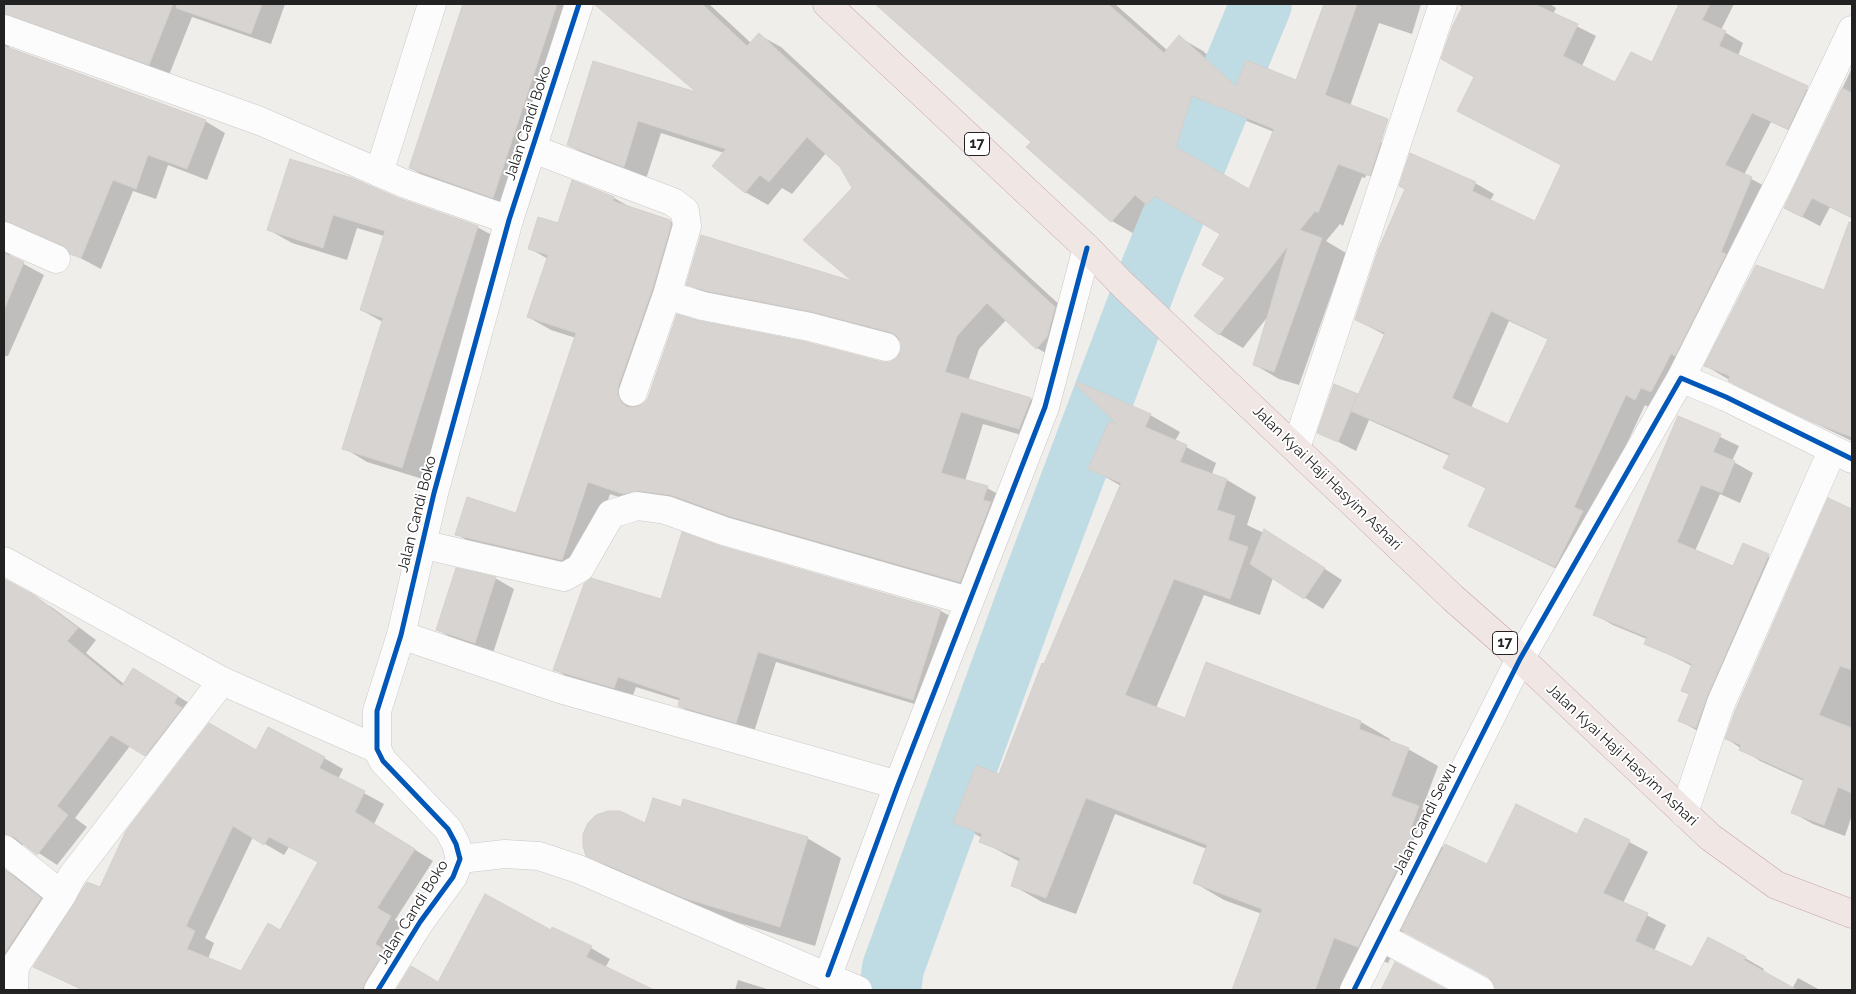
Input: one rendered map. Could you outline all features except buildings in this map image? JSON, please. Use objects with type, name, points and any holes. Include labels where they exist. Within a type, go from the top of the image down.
[{"type":"highway","name":"Jalan Kyai Haji Hasyim Ashari","points":[[827,4],[1710,837],[1776,885],[1852,914]]},
{"type":"street","points":[[379,173],[432,4]]},
{"type":"street","name":"Jalan Candi Boko","points":[[378,990],[420,922],[453,877],[460,859],[456,844],[448,829],[383,761],[377,749],[377,711],[401,635],[421,544],[509,220],[579,4]]},
{"type":"street","points":[[1296,448],[1443,4]]},
{"type":"street","points":[[4,29],[260,121],[379,173],[509,220]]},
{"type":"street","name":"Jalan Candi Sewu","points":[[1354,990],[1520,659],[1681,378],[1852,30]]},
{"type":"street","points":[[533,149],[673,202],[685,211],[687,226],[667,295],[634,392]]},
{"type":"street","points":[[4,236],[56,259]]},
{"type":"street","points":[[828,976],[968,601],[1045,407],[1087,248]]},
{"type":"street","points":[[667,295],[703,306],[810,327],[886,347]]},
{"type":"street","points":[[1681,378],[1726,397],[1842,455],[1720,703],[1684,813]]},
{"type":"street","points":[[421,544],[564,577],[580,568],[611,514],[637,506],[666,510],[724,531],[968,601]]},
{"type":"street","points":[[8,563],[222,681],[377,749]]},
{"type":"street","points":[[401,635],[560,689],[898,785]]},
{"type":"street","points":[[14,990],[15,966],[62,895],[72,876],[222,681]]},
{"type":"street","points":[[4,849],[62,895]]},
{"type":"street","points":[[460,859],[505,854],[539,856],[578,869],[858,990]]},
{"type":"street","points":[[1381,936],[1480,990]]},
{"type":"waterway","points":[[890,990],[893,968],[1027,599],[1153,265],[1261,4]]},
{"type":"cycle path","points":[[378,990],[420,922],[453,877],[460,859],[456,844],[448,829],[383,761],[377,749],[377,711],[401,635],[434,493],[509,220],[579,4]]},
{"type":"cycle path","points":[[828,975],[898,785],[1045,407],[1087,248]]},
{"type":"cycle path","points":[[1354,990],[1520,659],[1681,378],[1726,397],[1852,459]]}]
